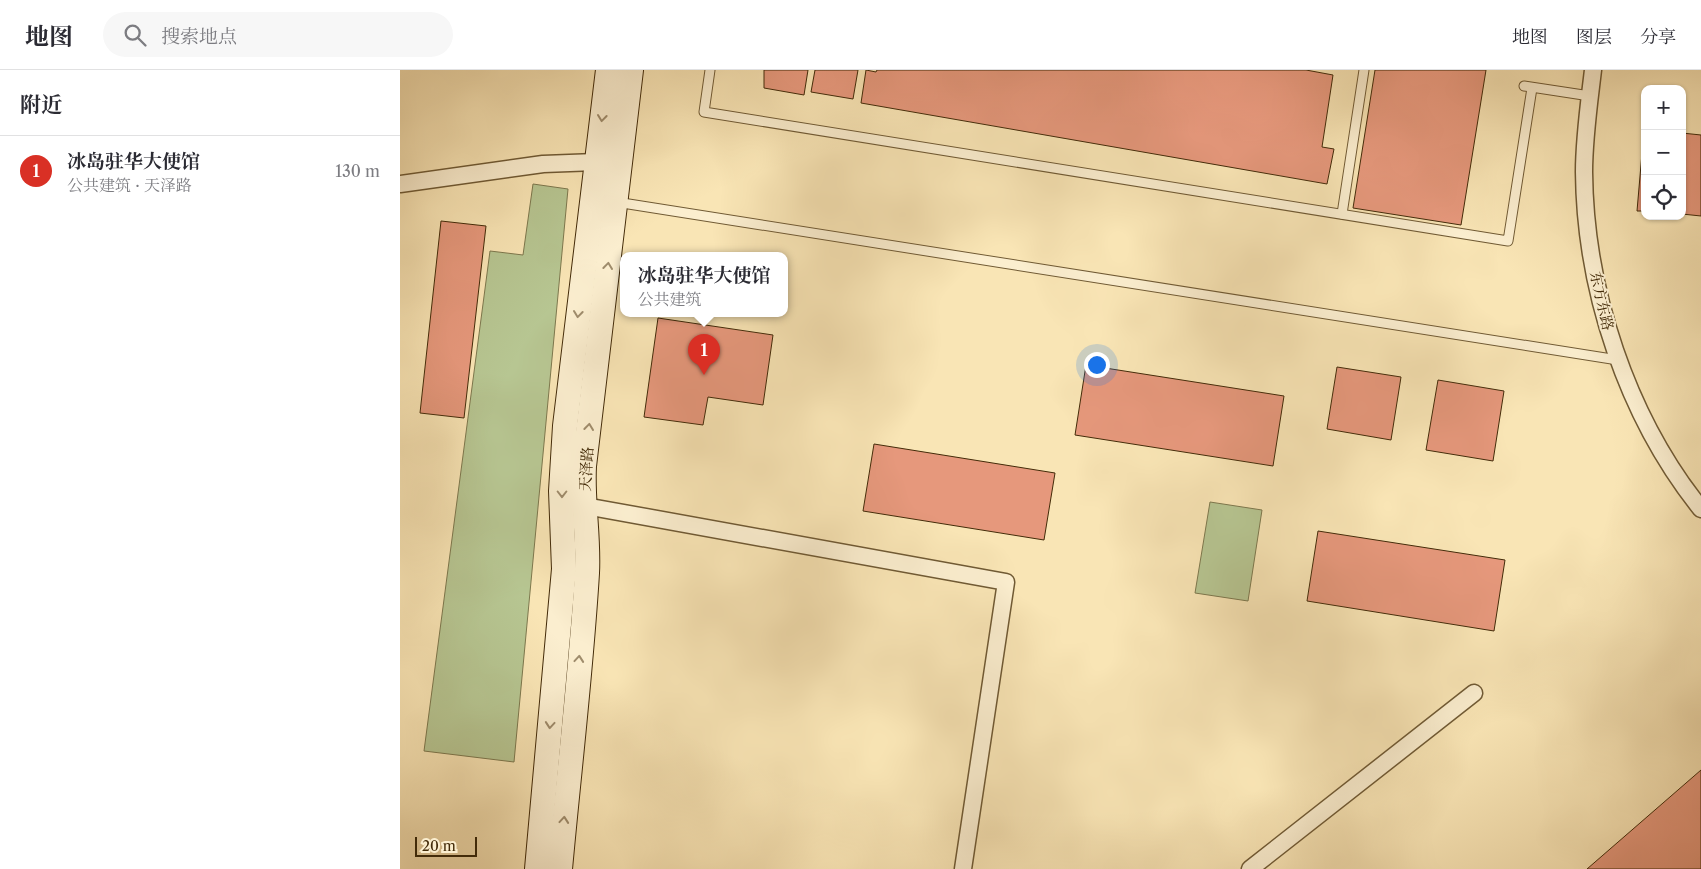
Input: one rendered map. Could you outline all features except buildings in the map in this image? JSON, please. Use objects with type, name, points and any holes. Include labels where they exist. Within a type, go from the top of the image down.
[{"type":"street","name":"天泽路","points":[[537,869],[564,569],[562,491],[565,426],[608,70]]},
{"type":"street","name":"天泽路","points":[[560,869],[587,571],[584,466],[631,70]]},
{"type":"street","name":"东方东路","points":[[1593,70],[1584,172],[1586,212],[1605,319],[1618,360],[1648,428],[1678,480],[1701,509]]},
{"type":"street","points":[[400,184],[543,164],[596,162]]},
{"type":"street","points":[[585,506],[1006,582],[963,869]]},
{"type":"street","points":[[1250,869],[1474,693]]},
{"type":"lane","points":[[710,70],[704,112],[1508,241],[1528,87],[1590,96]]},
{"type":"lane","points":[[1342,214],[1364,70]]},
{"type":"lane","points":[[615,202],[1618,360]]},
{"type":"green space","points":[[533,184],[568,189],[514,762],[424,751],[490,251],[523,255]]},
{"type":"green space","points":[[1210,502],[1262,510],[1248,601],[1195,593]]},
{"type":"place","name":"冰岛驻华大使馆","points":[[704,375]]}]
